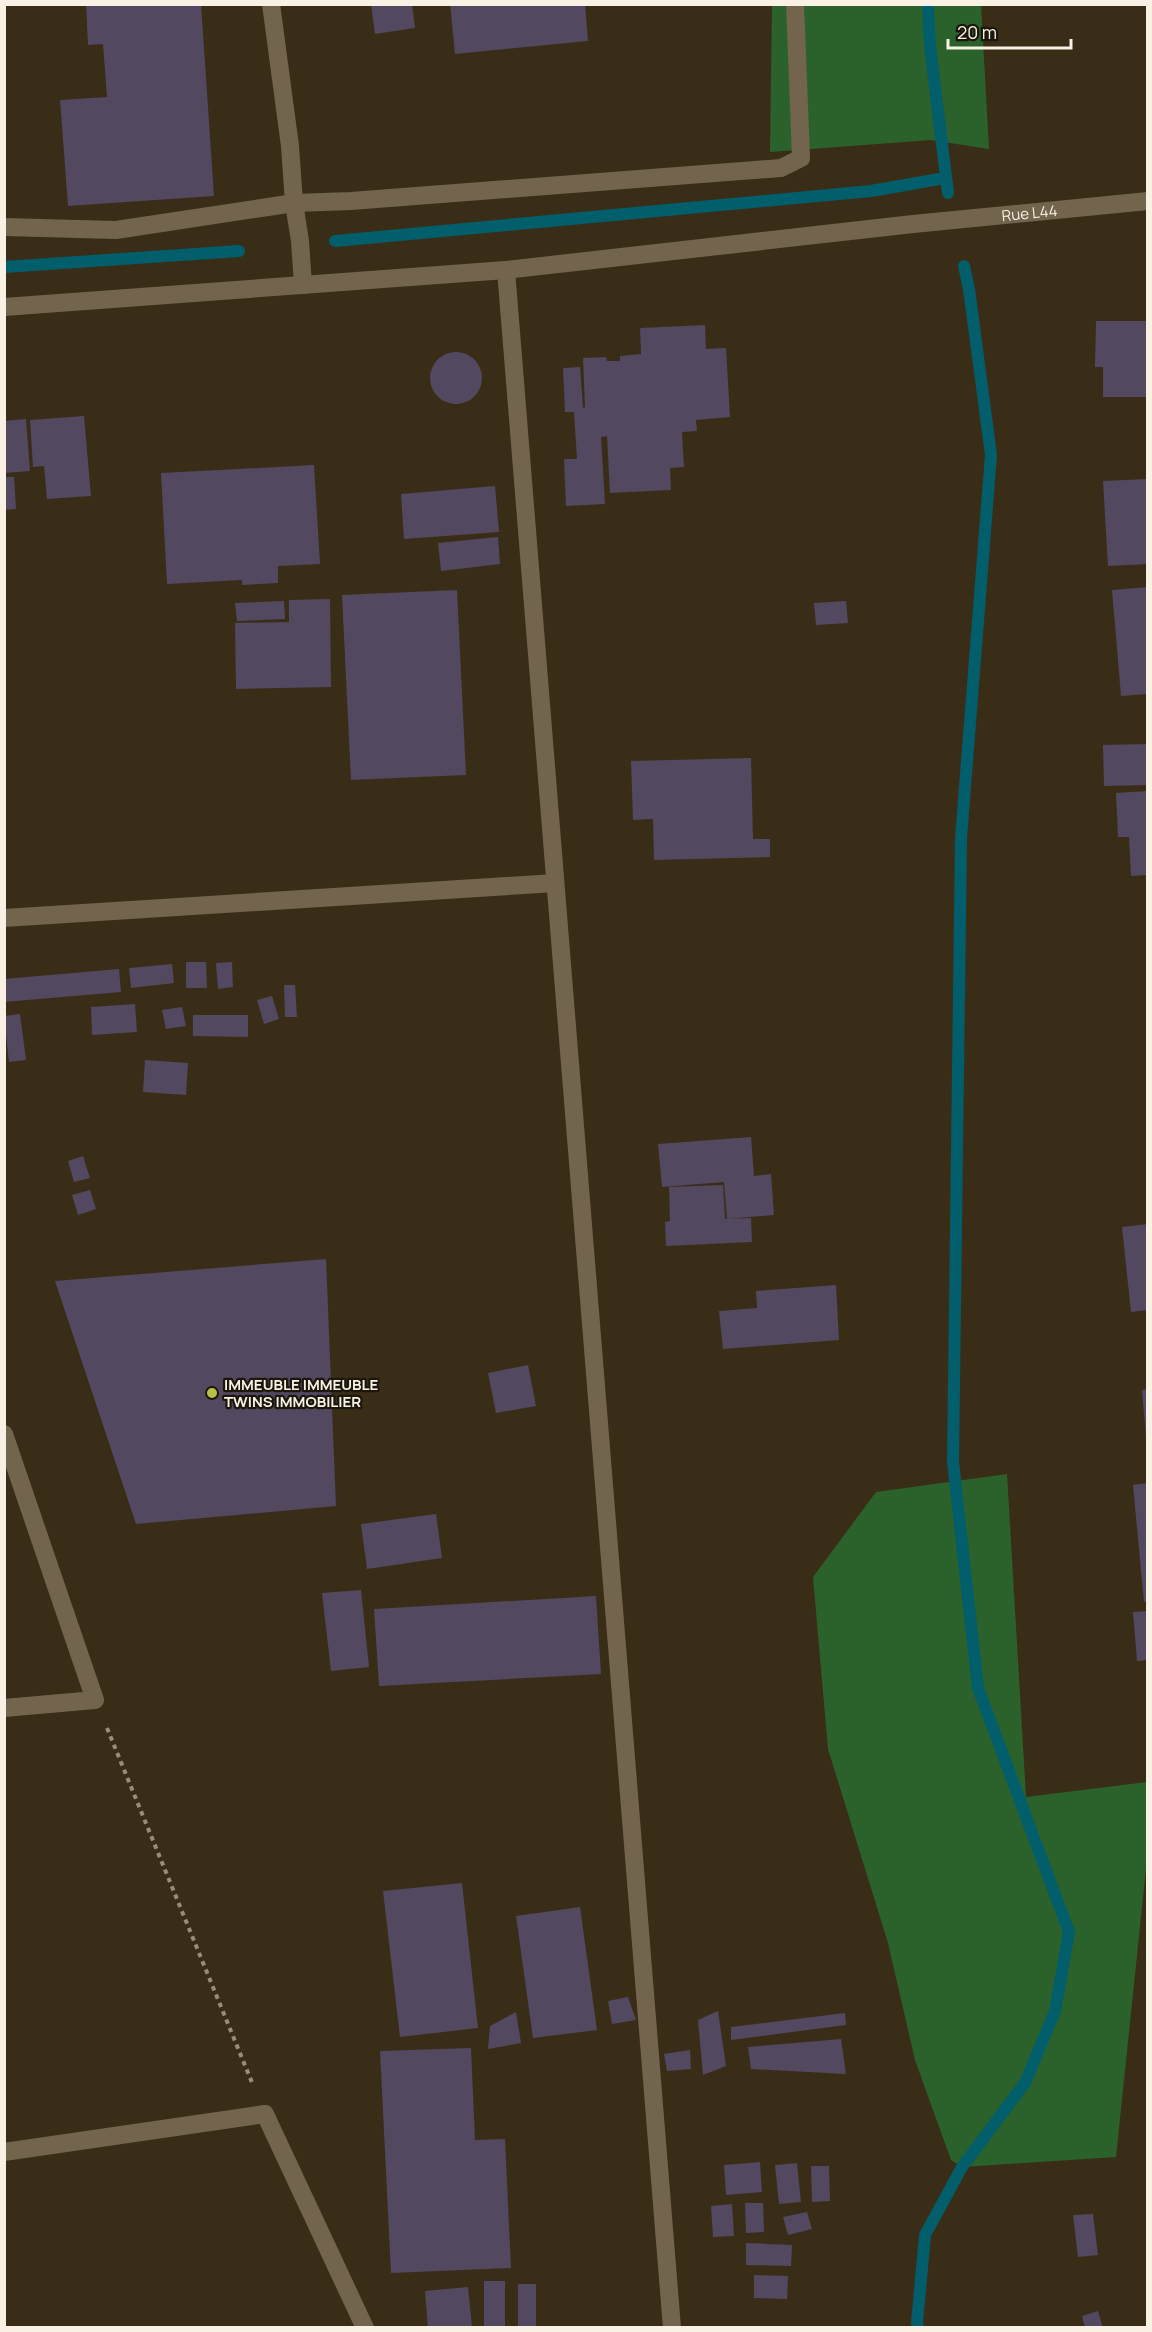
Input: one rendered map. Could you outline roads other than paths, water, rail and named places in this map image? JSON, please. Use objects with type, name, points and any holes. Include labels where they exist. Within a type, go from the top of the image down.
[{"type":"street","points":[[271,4],[290,146],[303,285]]},
{"type":"street","points":[[4,227],[117,230],[294,203],[351,201],[781,168],[801,159],[795,4]]},
{"type":"street","name":"Rue L44","points":[[4,307],[506,270],[913,224],[1148,201]]},
{"type":"street","points":[[506,270],[672,2328]]},
{"type":"street","points":[[4,918],[555,883]]},
{"type":"street","points":[[4,1434],[95,1700],[4,1708]]},
{"type":"street","points":[[4,2152],[266,2114],[364,2328]]},
{"type":"waterway","points":[[928,4],[930,47],[948,193]]},
{"type":"waterway","points":[[335,241],[871,191],[945,178]]},
{"type":"waterway","points":[[4,267],[239,251]]},
{"type":"waterway","points":[[918,2328],[925,2235],[962,2167],[1025,2083],[1055,2011],[1069,1932],[978,1688],[953,1462],[961,838],[991,455],[964,266]]},
{"type":"place","name":"IMMEUBLE IMMEUBLE TWINS IMMOBILIER","points":[[212,1393]]}]
